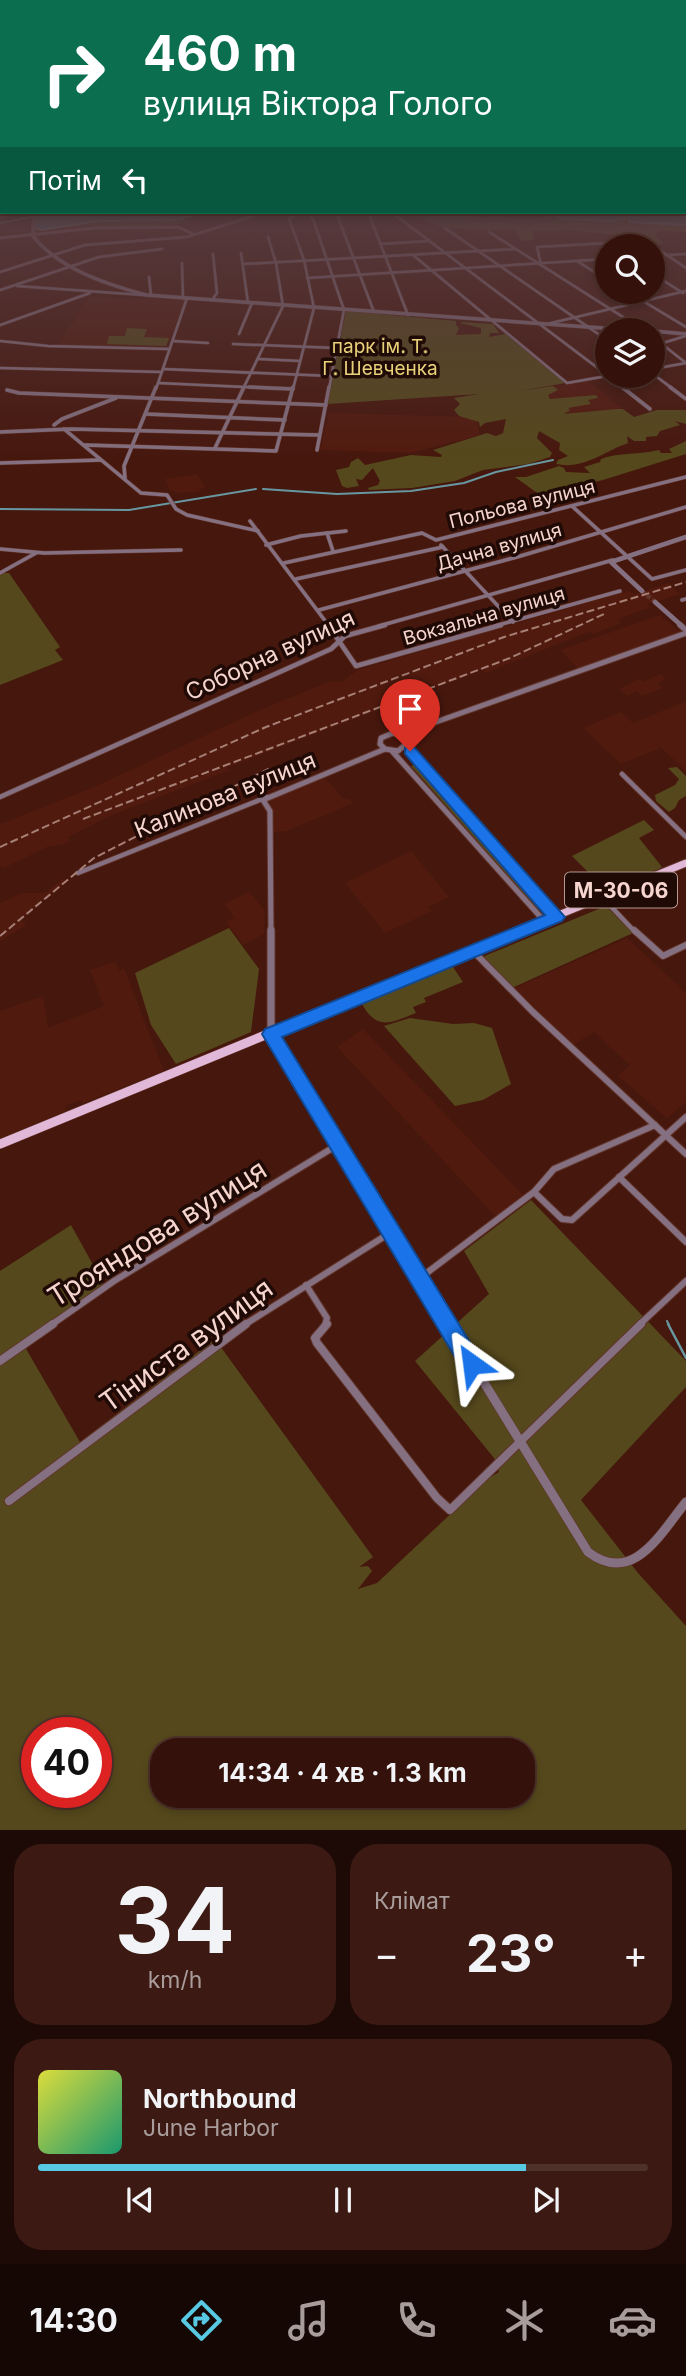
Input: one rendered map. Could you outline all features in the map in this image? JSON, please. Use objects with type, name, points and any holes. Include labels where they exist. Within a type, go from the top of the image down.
[{"type":"main road","name":"М-30-06","points":[[0,1144],[686,863]]},
{"type":"street","points":[[45,288],[595,327]]},
{"type":"street","points":[[131,288],[148,295]]},
{"type":"street","points":[[148,288],[148,295]]},
{"type":"street","points":[[125,478],[124,466],[173,341],[185,298],[184,288]]},
{"type":"street","points":[[212,300],[217,293],[217,288]]},
{"type":"street","points":[[239,334],[250,303],[247,288]]},
{"type":"street","points":[[215,449],[283,306],[280,288]]},
{"type":"street","points":[[85,445],[276,451],[314,308],[309,288]]},
{"type":"street","points":[[317,450],[344,310],[338,288]]},
{"type":"street","points":[[365,288],[374,312]]},
{"type":"street","points":[[398,288],[408,315]]},
{"type":"street","points":[[453,288],[567,383],[595,378]]},
{"type":"street","points":[[493,288],[595,366]]},
{"type":"street","points":[[533,288],[595,330]]},
{"type":"street","points":[[579,288],[625,318]]},
{"type":"street","points":[[0,325],[93,292]]},
{"type":"street","points":[[665,296],[685,292]]},
{"type":"street","points":[[547,324],[628,304]]},
{"type":"street","points":[[647,304],[686,327]]},
{"type":"street","points":[[665,332],[686,335]]},
{"type":"street","points":[[665,343],[686,335]]},
{"type":"street","points":[[0,341],[48,346],[170,349]]},
{"type":"street","points":[[173,341],[208,343]]},
{"type":"street","points":[[233,344],[337,348]]},
{"type":"street","points":[[665,346],[686,363]]},
{"type":"street","points":[[259,359],[300,361]]},
{"type":"street","points":[[665,368],[686,363]]},
{"type":"street","points":[[218,371],[221,365]]},
{"type":"street","points":[[0,368],[218,371],[331,376]]},
{"type":"street","points":[[665,381],[686,399]]},
{"type":"street","points":[[158,383],[293,389]]},
{"type":"street","points":[[623,388],[650,409]]},
{"type":"street","points":[[7,390],[19,393],[119,398],[326,405]]},
{"type":"street","points":[[54,425],[62,419],[119,398]]},
{"type":"street","points":[[146,414],[285,420]]},
{"type":"street","points":[[0,432],[61,429],[319,435]]},
{"type":"street","points":[[61,429],[85,445],[144,494],[167,495],[176,509],[187,515],[260,532]]},
{"type":"street","points":[[0,463],[101,460]]},
{"type":"street","name":"Польова вулиця","points":[[284,563],[422,533],[436,540],[686,477]]},
{"type":"street","points":[[573,507],[625,556],[655,579],[686,570]]},
{"type":"street","name":"Дачна вулиця","points":[[319,610],[686,507]]},
{"type":"street","points":[[250,521],[319,610],[338,641]]},
{"type":"street","points":[[266,545],[274,541],[346,531]]},
{"type":"street","points":[[327,533],[333,551]]},
{"type":"street","points":[[602,563],[686,537]]},
{"type":"street","points":[[436,540],[513,622]]},
{"type":"street","points":[[296,579],[443,547]]},
{"type":"street","points":[[0,549],[36,553],[181,550]]},
{"type":"street","points":[[0,573],[36,553]]},
{"type":"street","points":[[612,562],[642,592]]},
{"type":"street","name":"Соборна вулиця","points":[[0,797],[331,649],[345,636],[602,563]]},
{"type":"street","name":"Вокзальна вулиця","points":[[338,641],[356,666],[620,591]]},
{"type":"street","points":[[545,922],[380,741],[384,735],[419,729],[686,632],[655,602]]},
{"type":"street","points":[[407,743],[410,735],[419,729]]},
{"type":"street","points":[[393,733],[404,737],[418,762],[557,917]]},
{"type":"street","name":"Калинова вулиця","points":[[79,873],[388,750],[403,748],[407,743]]},
{"type":"street","points":[[622,774],[686,837]]},
{"type":"street","points":[[267,797],[262,802],[270,811],[271,1034],[588,1552],[596,1560],[617,1568],[635,1559],[686,1502]]},
{"type":"street","points":[[603,898],[641,938],[663,956],[686,945]]},
{"type":"street","points":[[473,951],[533,1012],[686,1154]]},
{"type":"street","points":[[534,1192],[562,1219],[568,1221],[686,1117]]},
{"type":"street","points":[[420,1278],[534,1192],[554,1169],[654,1125]]},
{"type":"street","name":"Трояндова вулиця","points":[[0,1361],[114,1281],[338,1144]]},
{"type":"street","points":[[619,1177],[686,1242]]},
{"type":"street","name":"Тіниста вулиця","points":[[9,1501],[241,1327],[393,1231]]},
{"type":"street","points":[[306,1285],[327,1318],[327,1323],[315,1338],[317,1343],[437,1498],[450,1510],[686,1281]]},
{"type":"shaded area","points":[[89,297],[185,300],[166,348],[58,345]]},
{"type":"shaded area","points":[[588,381],[623,409],[569,417],[541,388]]},
{"type":"shaded area","points":[[329,413],[470,417],[477,422],[480,435],[411,453],[320,450]]},
{"type":"shaded area","points":[[197,474],[205,487],[197,492],[177,493],[169,489],[165,479]]},
{"type":"shaded area","points":[[668,583],[680,594],[648,604],[649,608],[618,620],[621,623],[594,634],[583,634],[486,673],[482,670],[226,768],[230,770],[112,815],[68,837],[70,840],[65,844],[47,847],[4,868],[0,866],[0,824],[94,787],[260,710],[331,681],[341,682],[358,670],[627,591],[636,594]]},
{"type":"shaded area","points":[[660,615],[680,632],[579,669],[560,650]]},
{"type":"shaded area","points":[[660,674],[666,679],[657,683],[663,688],[653,692],[642,696],[637,691],[628,696],[619,689],[639,679],[643,682]]},
{"type":"shaded area","points":[[686,701],[686,771],[652,739],[660,748],[621,764],[583,728],[621,712],[633,723]]},
{"type":"shaded area","points":[[325,778],[344,799],[348,798],[353,803],[287,831],[273,832],[269,800]]},
{"type":"shaded area","points":[[411,851],[449,897],[428,907],[432,911],[385,933],[345,883]]},
{"type":"shaded area","points":[[62,879],[67,882],[21,919],[26,925],[0,941],[0,903],[22,893],[46,893]]},
{"type":"shaded area","points":[[249,892],[265,910],[264,934],[244,945],[226,922],[235,918],[224,904]]},
{"type":"shaded area","points":[[627,938],[686,993],[686,1102],[667,1118],[618,1076],[630,1065],[594,1032],[573,1045],[515,988]]},
{"type":"shaded area","points":[[115,962],[119,970],[124,968],[164,1071],[83,1103],[81,1100],[65,1106],[66,1111],[0,1138],[0,1011],[43,996],[48,1028],[104,1006],[90,970]]},
{"type":"shaded area","points":[[363,1029],[523,1195],[496,1217],[337,1047]]},
{"type":"green space","name":"парк ім. Т. Г. Шевченка","points":[[346,311],[456,321],[459,328],[456,335],[481,334],[481,328],[460,323],[462,322],[493,324],[499,333],[490,333],[489,337],[506,334],[566,383],[519,391],[553,386],[558,390],[548,395],[550,399],[596,395],[598,398],[588,400],[591,404],[568,408],[570,410],[564,414],[623,409],[634,417],[657,410],[686,410],[686,424],[675,421],[680,425],[660,431],[657,436],[646,437],[646,441],[634,441],[627,436],[628,443],[585,462],[566,465],[556,464],[558,460],[568,456],[559,450],[560,443],[539,431],[537,438],[552,453],[550,457],[528,464],[483,470],[455,481],[412,488],[369,490],[368,488],[378,485],[380,481],[373,468],[362,480],[356,479],[359,486],[347,488],[342,486],[336,470],[349,467],[351,462],[358,458],[365,465],[411,455],[441,457],[442,455],[433,450],[487,433],[496,436],[503,433],[506,419],[485,423],[480,427],[479,422],[459,416],[454,410],[460,404],[454,398],[479,394],[327,404]]},
{"type":"green space","points":[[127,328],[147,329],[144,337],[169,338],[166,346],[107,344],[109,336],[125,336]]},
{"type":"green space","points":[[686,441],[686,454],[603,480],[540,495],[515,477],[526,477],[559,466],[566,472],[590,473],[584,467],[600,462],[601,459],[659,450],[661,453],[672,453],[669,449]]},
{"type":"green space","points":[[9,573],[60,647],[55,650],[63,660],[0,685],[0,575]]},
{"type":"green space","points":[[417,764],[545,907],[538,910],[411,766]]},
{"type":"green space","points":[[677,767],[686,776],[686,796],[669,812],[656,801],[655,795],[675,785],[679,779],[668,768]]},
{"type":"green space","points":[[644,820],[654,830],[639,838],[662,867],[659,869],[606,888],[601,877],[590,874],[572,856]]},
{"type":"green space","points":[[606,906],[633,933],[512,988],[482,957]]},
{"type":"green space","points":[[229,928],[259,969],[251,1032],[176,1064],[151,1025],[135,973]]},
{"type":"green space","points":[[453,967],[463,982],[424,998],[426,1002],[413,1007],[416,1013],[392,1022],[379,1021],[368,1013],[362,1004]]},
{"type":"green space","points":[[410,1018],[453,1024],[474,1023],[492,1028],[511,1084],[483,1100],[455,1106],[384,1026]]},
{"type":"green space","points":[[531,1200],[686,1361],[686,1387],[581,1500],[638,1573],[686,1626],[686,1830],[0,1830],[0,1271],[71,1225],[107,1290],[25,1347],[80,1442],[215,1339],[373,1557],[359,1567],[368,1566],[372,1571],[358,1589],[377,1583],[489,1478],[499,1472],[494,1458],[415,1361],[489,1294],[464,1251]]},
{"type":"waterway","points":[[263,489],[337,494],[411,491],[464,483],[496,472],[553,460]]},
{"type":"waterway","points":[[0,509],[129,510],[256,489]]},
{"type":"waterway","points":[[667,1321],[669,1325]]},
{"type":"waterway","points":[[668,1324],[686,1358]]},
{"type":"tunnel","points":[[642,591],[655,602]]},
{"type":"railway","points":[[0,847],[266,727],[504,637],[686,582]]},
{"type":"railway","points":[[83,819],[510,658],[604,614]]},
{"type":"railway","points":[[0,936],[94,858],[272,767]]},
{"type":"route","points":[[410,751],[557,917],[271,1034],[472,1364]]}]
